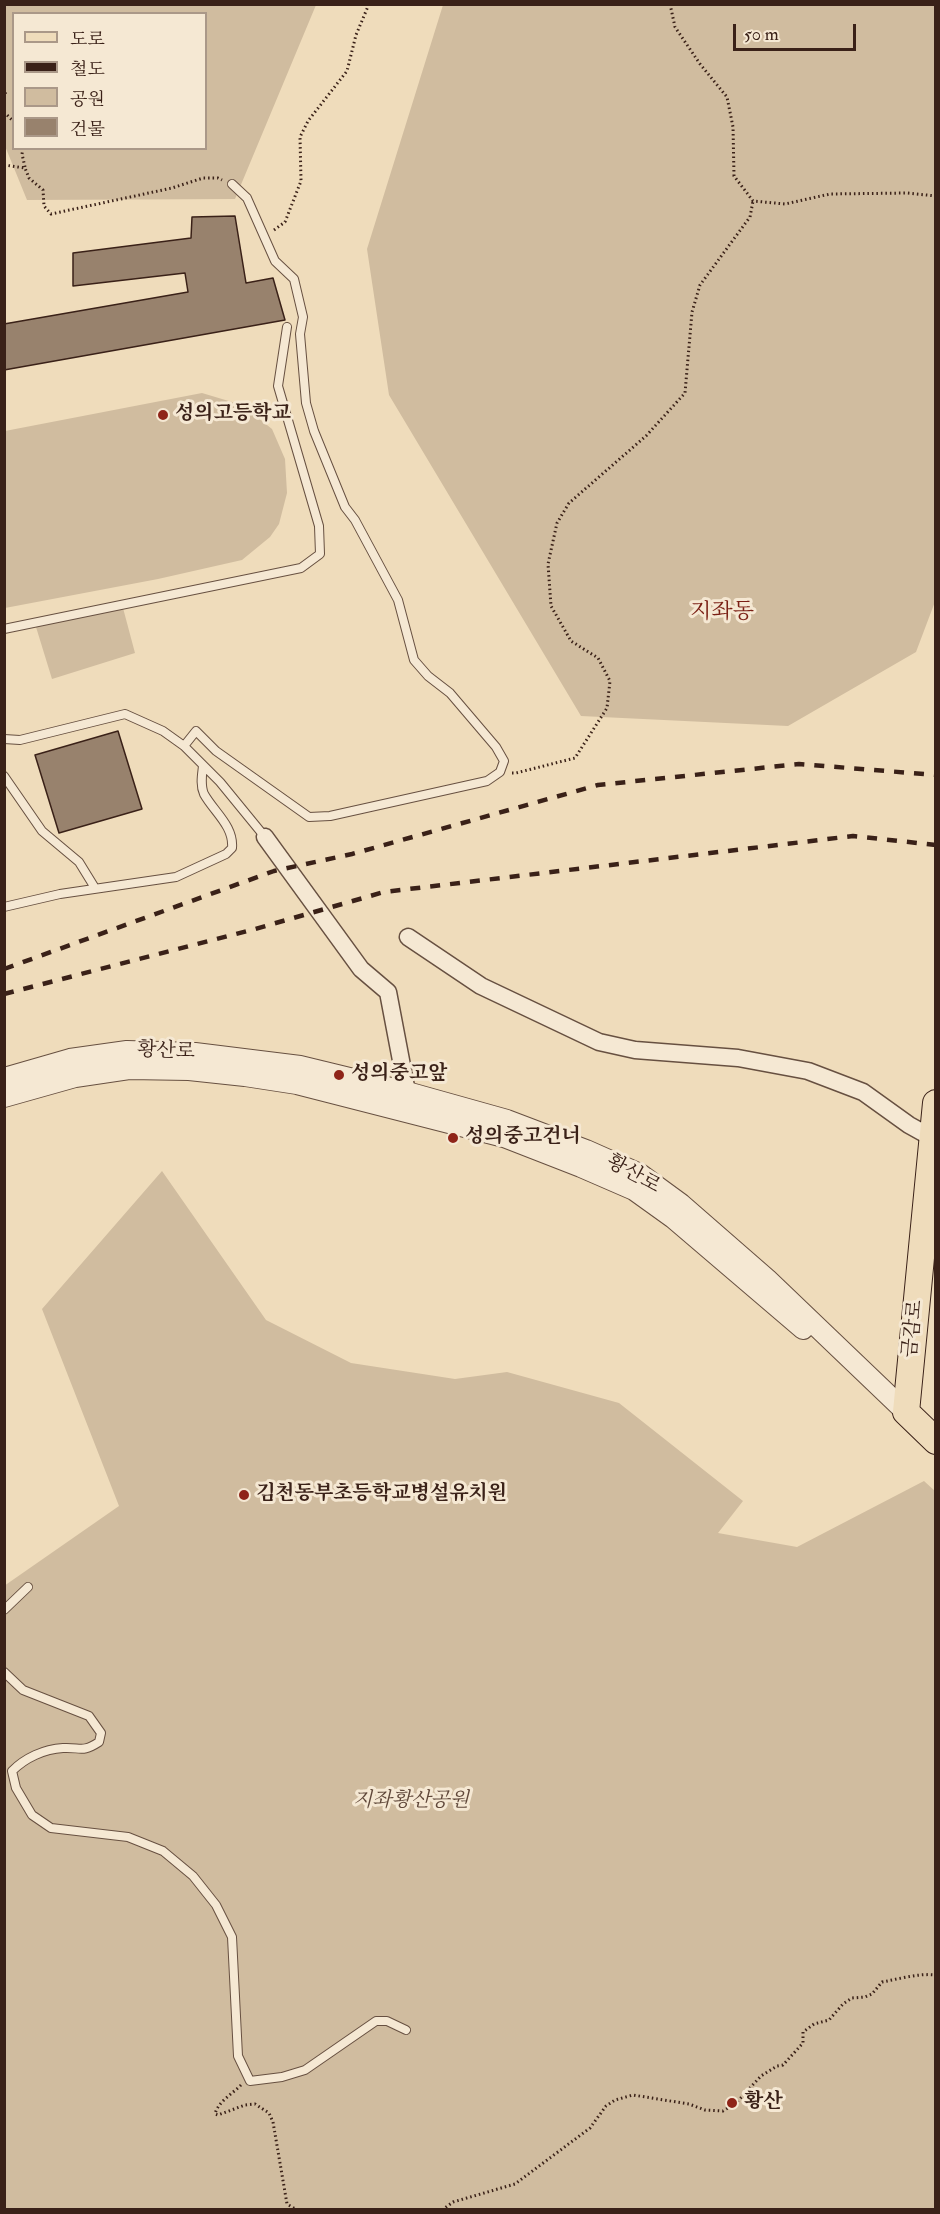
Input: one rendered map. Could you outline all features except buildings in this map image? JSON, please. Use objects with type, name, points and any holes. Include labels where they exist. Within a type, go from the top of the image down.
[{"type":"main road","name":"금감로","points":[[906,1412],[936,1103]]},
{"type":"main road","name":"황산로","points":[[906,1412],[936,1441]]},
{"type":"street","points":[[265,837],[361,969],[388,992],[407,1092]]},
{"type":"street","points":[[408,937],[481,986],[599,1042],[635,1050],[738,1058],[808,1071],[863,1092],[934,1140]]},
{"type":"street","name":"황산로","points":[[4,1078],[70,1059],[127,1051],[195,1053],[300,1066],[407,1092],[507,1120],[586,1150],[640,1174],[681,1204],[767,1279],[906,1412]]},
{"type":"street","name":"황산로","points":[[4,1097],[75,1077],[129,1069],[189,1070],[297,1084],[504,1137],[634,1190],[673,1218],[758,1292],[906,1412]]},
{"type":"lane","points":[[184,746],[196,731],[216,750],[309,817],[330,816],[487,781],[500,770],[504,761],[496,747],[450,693],[428,676],[414,660],[398,600],[355,520],[345,507],[314,431],[306,403],[300,334],[303,317],[294,279],[275,261],[247,198],[232,184]]},
{"type":"lane","points":[[4,629],[301,568],[320,554],[319,526],[278,386],[287,327]]},
{"type":"lane","points":[[4,739],[20,740],[124,714],[163,730],[184,746],[220,782],[265,837]]},
{"type":"lane","points":[[4,908],[60,894],[176,877],[226,854],[232,848],[233,839],[204,793],[201,781],[203,766]]},
{"type":"lane","points":[[4,776],[42,831],[79,862],[95,888]]},
{"type":"lane","points":[[4,1610],[28,1587]]},
{"type":"lane","points":[[4,1672],[23,1690],[89,1716],[101,1732],[99,1742],[87,1750],[62,1748],[24,1759],[8,1768],[16,1788],[32,1815],[51,1828],[128,1837],[163,1851],[193,1876],[216,1905],[232,1937],[238,2056],[250,2081],[282,2077],[305,2070],[376,2021],[387,2021],[406,2030]]},
{"type":"path","points":[[265,236],[285,222],[301,181],[300,137],[308,121],[347,71],[356,35],[369,4]]},
{"type":"path","points":[[670,4],[675,27],[700,64],[727,97],[733,127],[734,176],[753,201],[785,204],[831,194],[907,193],[936,196]]},
{"type":"path","points":[[4,89],[6,90],[4,99]]},
{"type":"path","points":[[22,150],[21,154],[29,178],[43,190],[44,206],[51,214],[151,193],[203,178],[218,178],[232,184]]},
{"type":"path","points":[[4,165],[25,168]]},
{"type":"path","points":[[500,770],[516,773],[575,758],[607,708],[610,681],[603,665],[598,658],[571,641],[551,606],[548,564],[557,523],[569,503],[645,436],[684,393],[692,312],[700,285],[750,217],[753,201]]},
{"type":"path","points":[[442,2210],[453,2202],[515,2184],[590,2128],[606,2106],[615,2100],[633,2095],[689,2104],[705,2110],[723,2111],[736,2103],[761,2076],[783,2065],[803,2043],[803,2032],[814,2024],[829,2020],[843,2004],[852,1998],[872,1994],[882,1982],[910,1978],[922,1973],[936,1975]]},
{"type":"path","points":[[248,2077],[215,2109],[215,2114],[255,2104],[269,2113],[273,2122],[287,2204],[297,2210]]},
{"type":"green space","points":[[4,5],[316,5],[235,199],[27,200],[5,146]]},
{"type":"green space","points":[[443,5],[935,5],[936,599],[916,652],[788,726],[581,716],[389,395],[367,249]]},
{"type":"green space","points":[[202,393],[242,405],[272,429],[285,459],[287,493],[279,524],[270,537],[242,560],[158,579],[5,608],[5,431]]},
{"type":"green space","points":[[123,608],[135,653],[52,679],[36,627]]},
{"type":"green space","name":"지좌황산공원","points":[[162,1171],[266,1320],[351,1363],[455,1379],[507,1372],[619,1403],[743,1501],[718,1533],[797,1547],[924,1481],[936,1492],[935,2209],[5,2209],[4,1586],[119,1506],[42,1309]]},
{"type":"railway","points":[[4,969],[274,871],[352,854],[598,785],[799,764],[936,775]]},
{"type":"railway","points":[[4,994],[255,929],[384,892],[853,836],[936,845]]},
{"type":"place","name":"성의고등학교","points":[[163,415]]},
{"type":"place","name":"성의중고앞","points":[[339,1075]]},
{"type":"place","name":"성의중고건너","points":[[453,1138]]},
{"type":"place","name":"김천동부초등학교병설유치원","points":[[244,1495]]},
{"type":"place","name":"황산","points":[[732,2103]]},
{"type":"district","name":"지좌동","points":[[722,613]]}]
